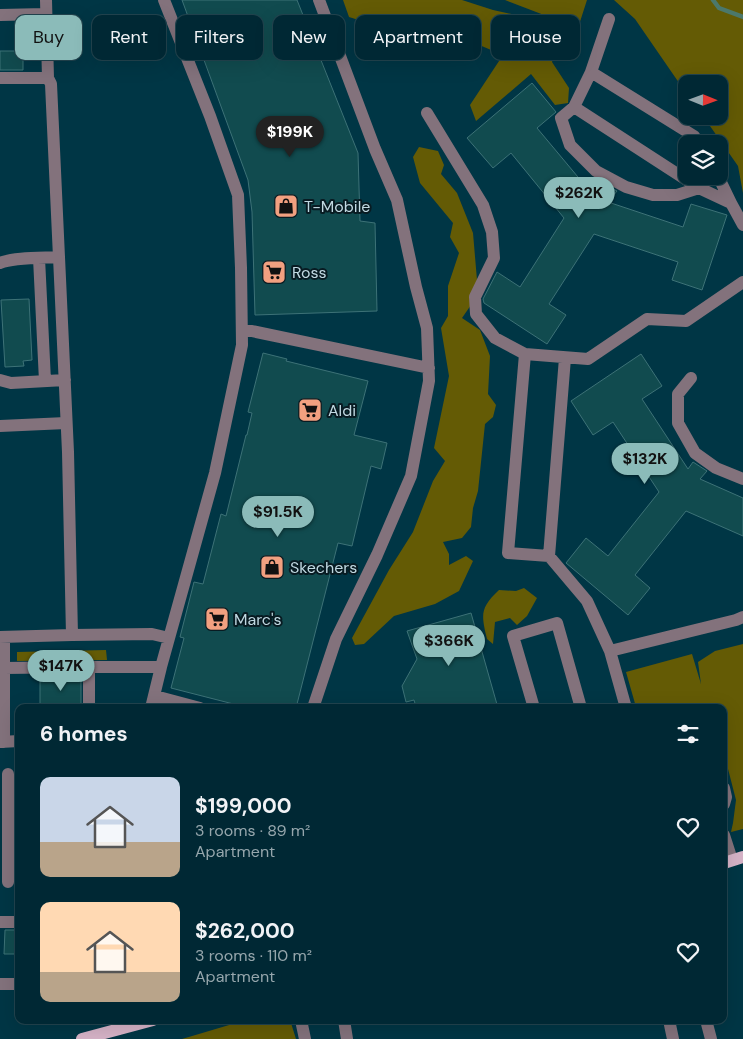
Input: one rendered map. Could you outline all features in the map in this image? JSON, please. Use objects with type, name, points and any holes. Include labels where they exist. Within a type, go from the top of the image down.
[{"type":"main road","points":[[82,1039],[122,1034],[144,1024]]},
{"type":"street","points":[[46,0],[48,78],[51,84],[68,452],[72,635]]},
{"type":"street","points":[[164,0],[210,116],[238,194],[242,329],[242,345],[215,473],[153,702],[169,704]]},
{"type":"street","points":[[314,704],[336,639],[377,555],[411,476],[429,381],[427,328],[397,200],[375,149],[319,0]]},
{"type":"street","points":[[0,15],[45,14]]},
{"type":"street","points":[[609,19],[591,72],[574,107],[560,118],[570,145],[596,171],[626,188],[653,195],[678,194],[699,188]]},
{"type":"street","points":[[591,72],[692,135]]},
{"type":"street","points":[[0,78],[48,78]]},
{"type":"street","points":[[574,107],[699,188],[730,203]]},
{"type":"street","points":[[427,113],[483,205],[492,232],[494,258],[475,297],[476,314],[494,338],[525,354],[588,359],[647,319],[686,321],[743,282]]},
{"type":"street","points":[[722,185],[743,225]]},
{"type":"street","points":[[0,263],[59,257]]},
{"type":"street","points":[[39,258],[45,381]]},
{"type":"street","points":[[242,329],[429,368]]},
{"type":"street","points":[[525,354],[508,553],[549,556]]},
{"type":"street","points":[[565,358],[549,556],[587,601],[610,651],[625,704]]},
{"type":"street","points":[[691,378],[678,394],[678,423],[695,453],[716,468],[743,479]]},
{"type":"street","points":[[0,380],[11,384],[65,380]]},
{"type":"street","points":[[0,426],[66,423]]},
{"type":"street","points":[[610,651],[743,617]]},
{"type":"street","points":[[533,704],[513,636],[557,623],[580,704]]},
{"type":"street","points":[[15,741],[2,742],[4,668],[2,637],[152,634],[169,638]]},
{"type":"street","points":[[89,667],[90,704]]},
{"type":"street","points":[[4,668],[161,667]]},
{"type":"street","points":[[9,774],[9,883]]},
{"type":"street","points":[[727,843],[733,860]]},
{"type":"street","points":[[0,922],[15,922]]},
{"type":"street","points":[[0,984],[15,984]]},
{"type":"street","points":[[302,1024],[305,1039]]},
{"type":"street","points":[[345,1024],[347,1039]]},
{"type":"street","points":[[670,1024],[673,1039]]},
{"type":"street","points":[[707,1024],[711,1039]]},
{"type":"shaded area","points":[[343,0],[462,0],[516,15],[491,15],[491,50],[481,46],[481,15],[355,15],[355,19],[349,17]]},
{"type":"shaded area","points":[[505,0],[587,0],[580,22],[580,15],[544,15]]},
{"type":"shaded area","points":[[614,0],[743,0],[743,193],[738,166],[728,152],[728,135],[716,135],[709,125],[728,125],[728,75],[678,75],[678,81],[635,19]]},
{"type":"shaded area","points":[[500,60],[553,60],[552,62],[569,88],[568,103],[555,105],[531,74],[476,121],[470,105]]},
{"type":"shaded area","points":[[419,147],[438,151],[444,165],[441,174],[457,193],[473,233],[477,280],[471,305],[462,318],[480,330],[490,356],[488,394],[496,405],[493,417],[485,424],[478,491],[473,508],[471,527],[462,538],[443,542],[449,554],[449,565],[466,556],[473,561],[459,591],[435,604],[394,616],[364,644],[355,645],[352,638],[389,570],[413,532],[433,481],[445,461],[434,448],[449,376],[441,328],[448,316],[448,286],[459,253],[450,237],[453,223],[420,183],[413,157]]},
{"type":"shaded area","points":[[524,588],[537,598],[527,616],[517,625],[510,618],[495,622],[493,644],[487,639],[485,630],[483,617],[485,607],[499,590],[516,591]]},
{"type":"shaded area","points":[[743,644],[743,829],[731,832],[736,800],[727,765],[727,704],[635,704],[626,672],[692,654],[701,684],[698,662],[715,651]]},
{"type":"shaded area","points":[[106,650],[107,660],[17,661],[17,652]]},
{"type":"shaded area","points":[[233,1024],[291,1024],[296,1039],[182,1039]]},
{"type":"building","points":[[182,0],[297,0],[303,15],[273,15],[273,60],[321,60],[358,153],[360,221],[375,223],[377,311],[255,315],[252,212],[248,180],[204,60],[263,60],[263,15],[188,15]]},
{"type":"building","points":[[0,51],[15,51],[15,60],[23,60],[23,70],[0,70]]},
{"type":"building","points":[[532,83],[556,112],[537,128],[593,195],[601,183],[617,191],[608,202],[683,227],[691,204],[727,215],[702,290],[672,280],[678,262],[594,234],[549,304],[566,315],[547,344],[484,303],[483,299],[497,272],[520,287],[564,218],[511,153],[493,168],[467,138]]},
{"type":"building","points":[[29,299],[32,360],[23,361],[24,366],[5,367],[1,300]]},
{"type":"building","points":[[263,353],[287,359],[286,361],[368,381],[354,435],[387,443],[381,469],[371,466],[352,546],[338,543],[297,704],[233,704],[171,688],[184,638],[180,637],[194,582],[203,584],[221,514],[226,516],[252,413],[248,412]]},
{"type":"building","points":[[641,354],[662,386],[642,399],[688,469],[693,462],[707,471],[700,479],[743,498],[743,536],[686,511],[635,575],[650,588],[628,615],[566,563],[586,538],[608,556],[659,492],[613,422],[593,435],[571,401]]},
{"type":"building","points":[[471,613],[497,704],[415,704],[414,700],[406,702],[402,686],[417,659],[407,631]]},
{"type":"building","points":[[81,675],[81,704],[40,704],[40,676]]},
{"type":"building","points":[[5,930],[15,930],[15,954],[4,954]]},
{"type":"waterway","points":[[713,0],[719,8],[743,17]]},
{"type":"place","name":"T-Mobile","points":[[286,206]]},
{"type":"place","name":"Ross","points":[[274,272]]},
{"type":"place","name":"Aldi","points":[[310,410]]},
{"type":"place","name":"Skechers","points":[[272,567]]},
{"type":"place","name":"Marc's","points":[[217,619]]}]
